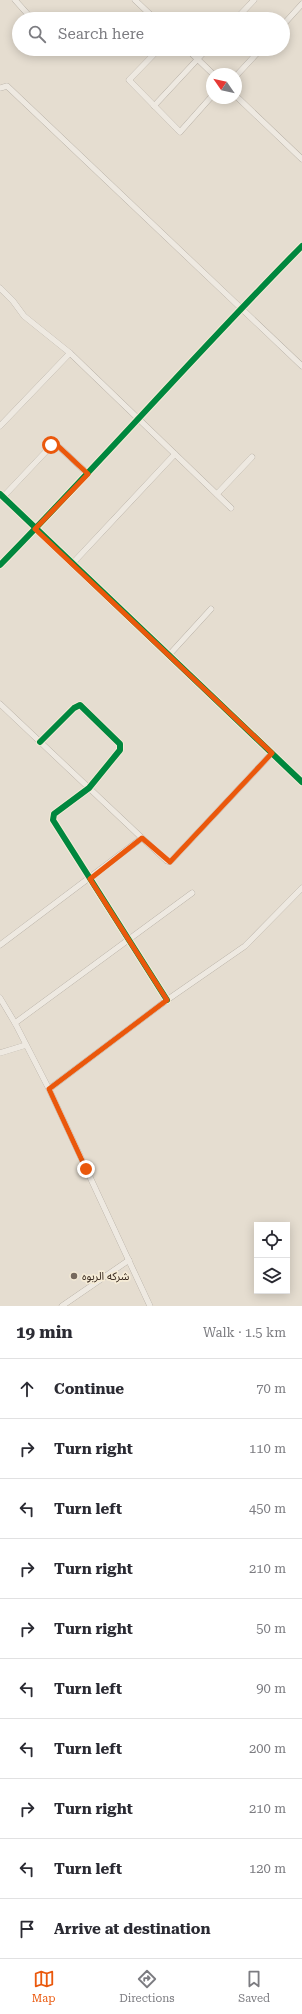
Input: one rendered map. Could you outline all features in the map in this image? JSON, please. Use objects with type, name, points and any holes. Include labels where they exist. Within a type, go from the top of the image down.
[{"type":"street","points":[[15,0],[26,12]]},
{"type":"street","points":[[135,0],[148,12]]},
{"type":"street","points":[[243,12],[254,0]]},
{"type":"street","points":[[290,17],[302,4]]},
{"type":"street","points":[[152,56],[129,80],[180,132],[206,103]]},
{"type":"street","points":[[194,56],[207,68]]},
{"type":"street","points":[[154,106],[200,56]]},
{"type":"street","points":[[242,70],[255,56]]},
{"type":"street","points":[[0,88],[7,86],[125,196],[302,366]]},
{"type":"street","points":[[242,102],[302,159]]},
{"type":"street","points":[[0,565],[88,474],[138,417],[240,308],[302,246]]},
{"type":"street","points":[[0,288],[13,301],[24,316],[70,353],[231,508]]},
{"type":"street","points":[[0,426],[70,353]]},
{"type":"street","points":[[88,474],[57,445],[53,444],[1,496],[302,782]]},
{"type":"street","points":[[72,564],[175,454]]},
{"type":"street","points":[[217,494],[252,457]]},
{"type":"street","points":[[169,655],[211,609]]},
{"type":"street","points":[[0,704],[142,838],[170,862],[272,753]]},
{"type":"street","points":[[40,742],[74,708],[80,705],[121,746],[118,753],[89,788],[54,814],[53,820],[167,1000]]},
{"type":"street","points":[[0,945],[90,879],[142,838]]},
{"type":"street","points":[[49,1089],[167,1000],[246,946],[302,888]]},
{"type":"street","points":[[15,1023],[192,893]]},
{"type":"street","points":[[0,998],[15,1023],[49,1089],[150,1306]]},
{"type":"street","points":[[0,1053],[26,1045]]},
{"type":"street","points":[[62,1306],[129,1260]]},
{"type":"cycle path","points":[[0,565],[302,246]]},
{"type":"cycle path","points":[[0,494],[302,782]]},
{"type":"cycle path","points":[[40,742],[74,708],[80,705],[120,744],[120,750],[89,788],[54,814],[53,820],[167,1000]]},
{"type":"place","name":"شركه الربوه","points":[[74,1276]]},
{"type":"route","points":[[51,445],[57,445],[88,474],[35,529],[272,753],[170,862],[168,862],[142,838],[90,879],[167,1000],[49,1089],[86,1169]]}]
